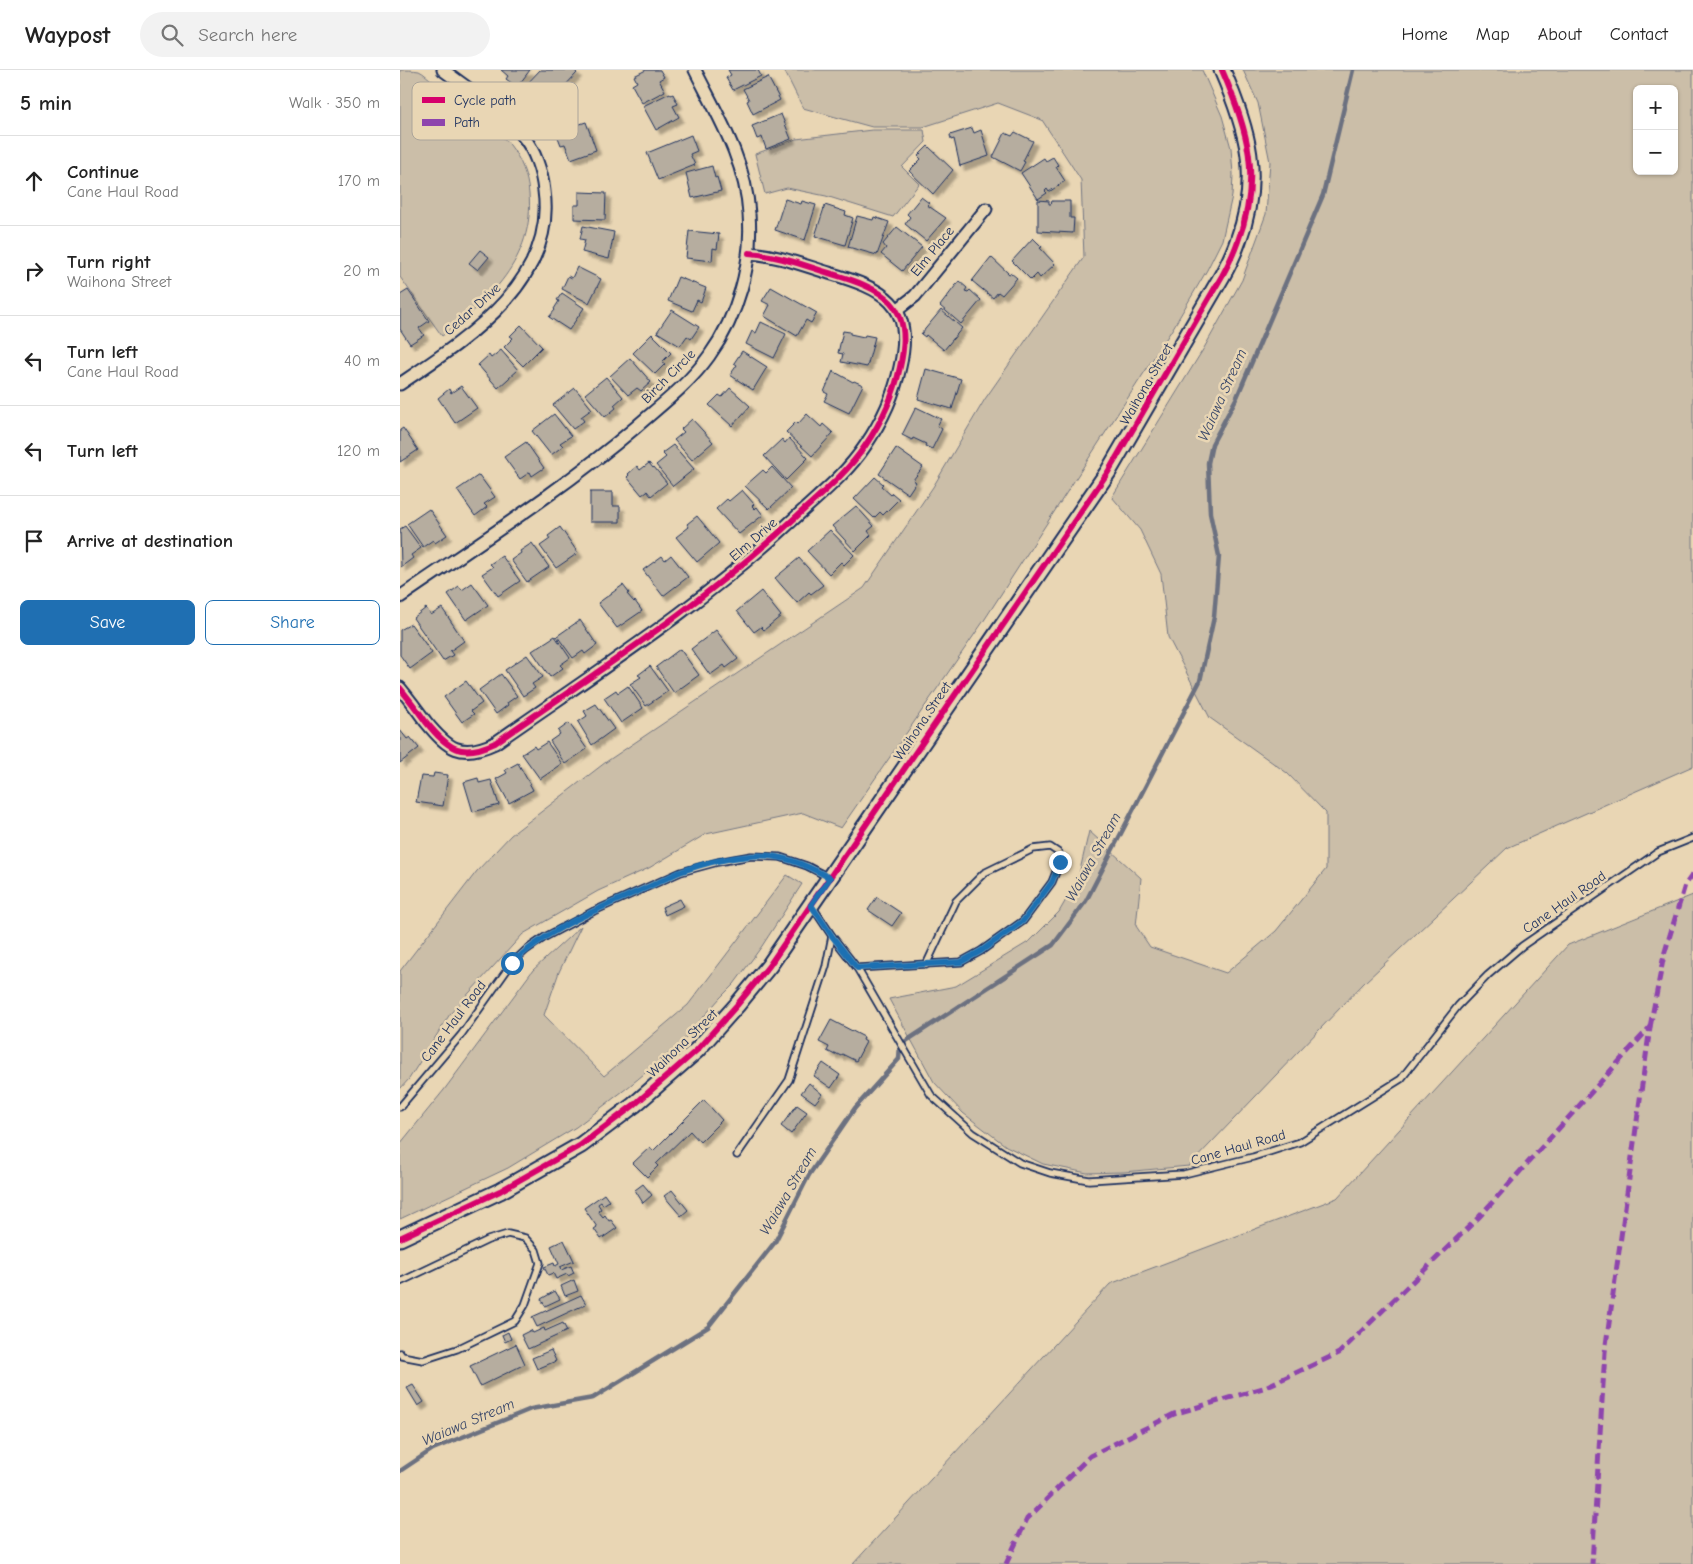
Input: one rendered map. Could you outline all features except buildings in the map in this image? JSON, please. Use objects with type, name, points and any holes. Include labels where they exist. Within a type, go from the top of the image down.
[{"type":"street","name":"Cedar Drive","points":[[443,70],[459,82]]},
{"type":"street","name":"Birch Circle","points":[[400,597],[567,482],[614,446],[690,379],[720,340],[742,286],[749,253],[749,212],[740,165],[731,141],[695,70]]},
{"type":"street","name":"Waihona Street","points":[[400,1238],[500,1191],[540,1169],[581,1145],[634,1106],[697,1050],[769,966],[1108,472],[1222,276],[1238,242],[1245,221],[1250,197],[1251,173],[1244,127],[1222,70]]},
{"type":"street","name":"Cedar Drive","points":[[400,384],[464,338],[503,304],[531,265],[538,249],[545,217],[545,198],[543,180],[532,150],[526,140]]},
{"type":"street","name":"Elm Place","points":[[897,310],[915,296],[986,209]]},
{"type":"street","points":[[749,253],[770,255],[864,284],[882,294],[897,310]]},
{"type":"street","name":"Elm Drive","points":[[400,688],[439,737],[447,744],[464,751],[483,748],[495,743],[702,598],[773,539],[842,474],[865,446],[882,418],[899,374],[904,350],[904,339],[902,323],[897,310]]},
{"type":"lane","name":"Cane Haul Road","points":[[811,905],[857,968],[931,1095],[973,1133],[1020,1163],[1088,1180],[1184,1174],[1253,1158],[1300,1142],[1401,1079],[1458,1006],[1488,975],[1522,946],[1658,852],[1693,838]]},
{"type":"lane","points":[[857,968],[926,965],[961,962],[981,951],[1023,921],[1052,882],[1060,862],[1059,853],[1050,847],[1033,849],[984,873],[956,901],[926,965]]},
{"type":"lane","name":"Cane Haul Road","points":[[400,1107],[461,1035],[512,963],[526,950],[545,937],[586,915],[680,872],[751,856],[780,857],[807,866],[830,878]]},
{"type":"lane","points":[[737,1155],[789,1080],[826,966],[832,936]]},
{"type":"lane","points":[[400,1282],[488,1240],[508,1234],[525,1238],[536,1250],[540,1262],[525,1305],[515,1321],[457,1349],[423,1360],[402,1356],[400,1353]]},
{"type":"shaded area","points":[[400,70],[415,70],[421,72],[434,82],[412,82],[412,140],[505,140],[521,162],[529,194],[529,217],[525,238],[517,258],[505,276],[492,293],[442,336],[400,277]]},
{"type":"shaded area","points":[[784,70],[1202,70],[1222,116],[1231,148],[1232,196],[1222,240],[1173,328],[983,622],[841,828],[803,813],[706,834],[649,868],[598,891],[523,934],[450,1014],[409,1079],[400,1089],[400,971],[477,871],[511,835],[606,762],[864,588],[933,487],[985,399],[1084,257],[1081,180],[1042,120],[998,103],[923,127],[872,127],[803,108]]},
{"type":"shaded area","points":[[1243,70],[1693,70],[1693,766],[1507,848],[1364,983],[1189,1166],[1087,1173],[1043,1164],[1006,1146],[963,1113],[934,1082],[889,999],[956,986],[1030,941],[1059,912],[1078,879],[1089,831],[1141,878],[1136,926],[1150,947],[1226,973],[1276,931],[1326,869],[1326,813],[1287,773],[1210,718],[1168,637],[1161,574],[1140,530],[1112,497],[1204,348],[1242,280],[1266,214],[1270,162],[1258,103]]},
{"type":"shaded area","points":[[872,130],[924,130],[926,142],[902,167],[919,184],[893,217],[826,196],[787,188],[765,194],[755,154],[796,139]]},
{"type":"shaded area","points":[[787,875],[802,884],[762,946],[734,984],[678,1046],[576,1127],[508,1168],[400,1219],[400,1144],[444,1090],[533,970],[581,926],[559,972],[544,1015],[604,1076],[688,1005]]},
{"type":"shaded area","points":[[1693,895],[1693,1564],[853,1564],[1110,1284],[1337,1198],[1568,945]]},
{"type":"waterway","name":"Waiawa Stream","points":[[400,1471],[433,1449],[531,1409],[593,1398],[708,1327],[775,1242],[809,1175],[855,1108],[899,1059],[900,1045],[1053,945],[1086,901],[1200,681],[1214,617],[1219,556],[1210,513],[1208,463],[1212,444],[1237,397],[1323,195],[1353,70]]},
{"type":"marked path","points":[[1650,1027],[1664,955],[1685,885],[1693,874]]},
{"type":"marked path","points":[[1006,1564],[1027,1519],[1090,1456],[1174,1414],[1263,1388],[1339,1353],[1479,1217],[1650,1027],[1605,1352],[1592,1564]]},
{"type":"cycle path","points":[[400,1238],[500,1191],[581,1145],[634,1105],[697,1050],[769,966],[1108,472],[1226,268],[1245,218],[1250,175],[1249,154],[1245,134],[1222,70]]},
{"type":"cycle path","points":[[400,688],[426,722],[449,745],[464,751],[483,748],[495,743],[650,635],[725,578],[762,548],[842,474],[858,456],[882,418],[897,378],[903,345],[903,328],[898,313],[890,302],[865,285],[790,261],[749,253]]},
{"type":"route","points":[[512,963],[526,950],[545,937],[594,911],[680,872],[751,856],[780,857],[807,866],[830,878],[811,905],[857,968],[961,962],[981,951],[1023,921],[1052,882],[1060,862]]}]
